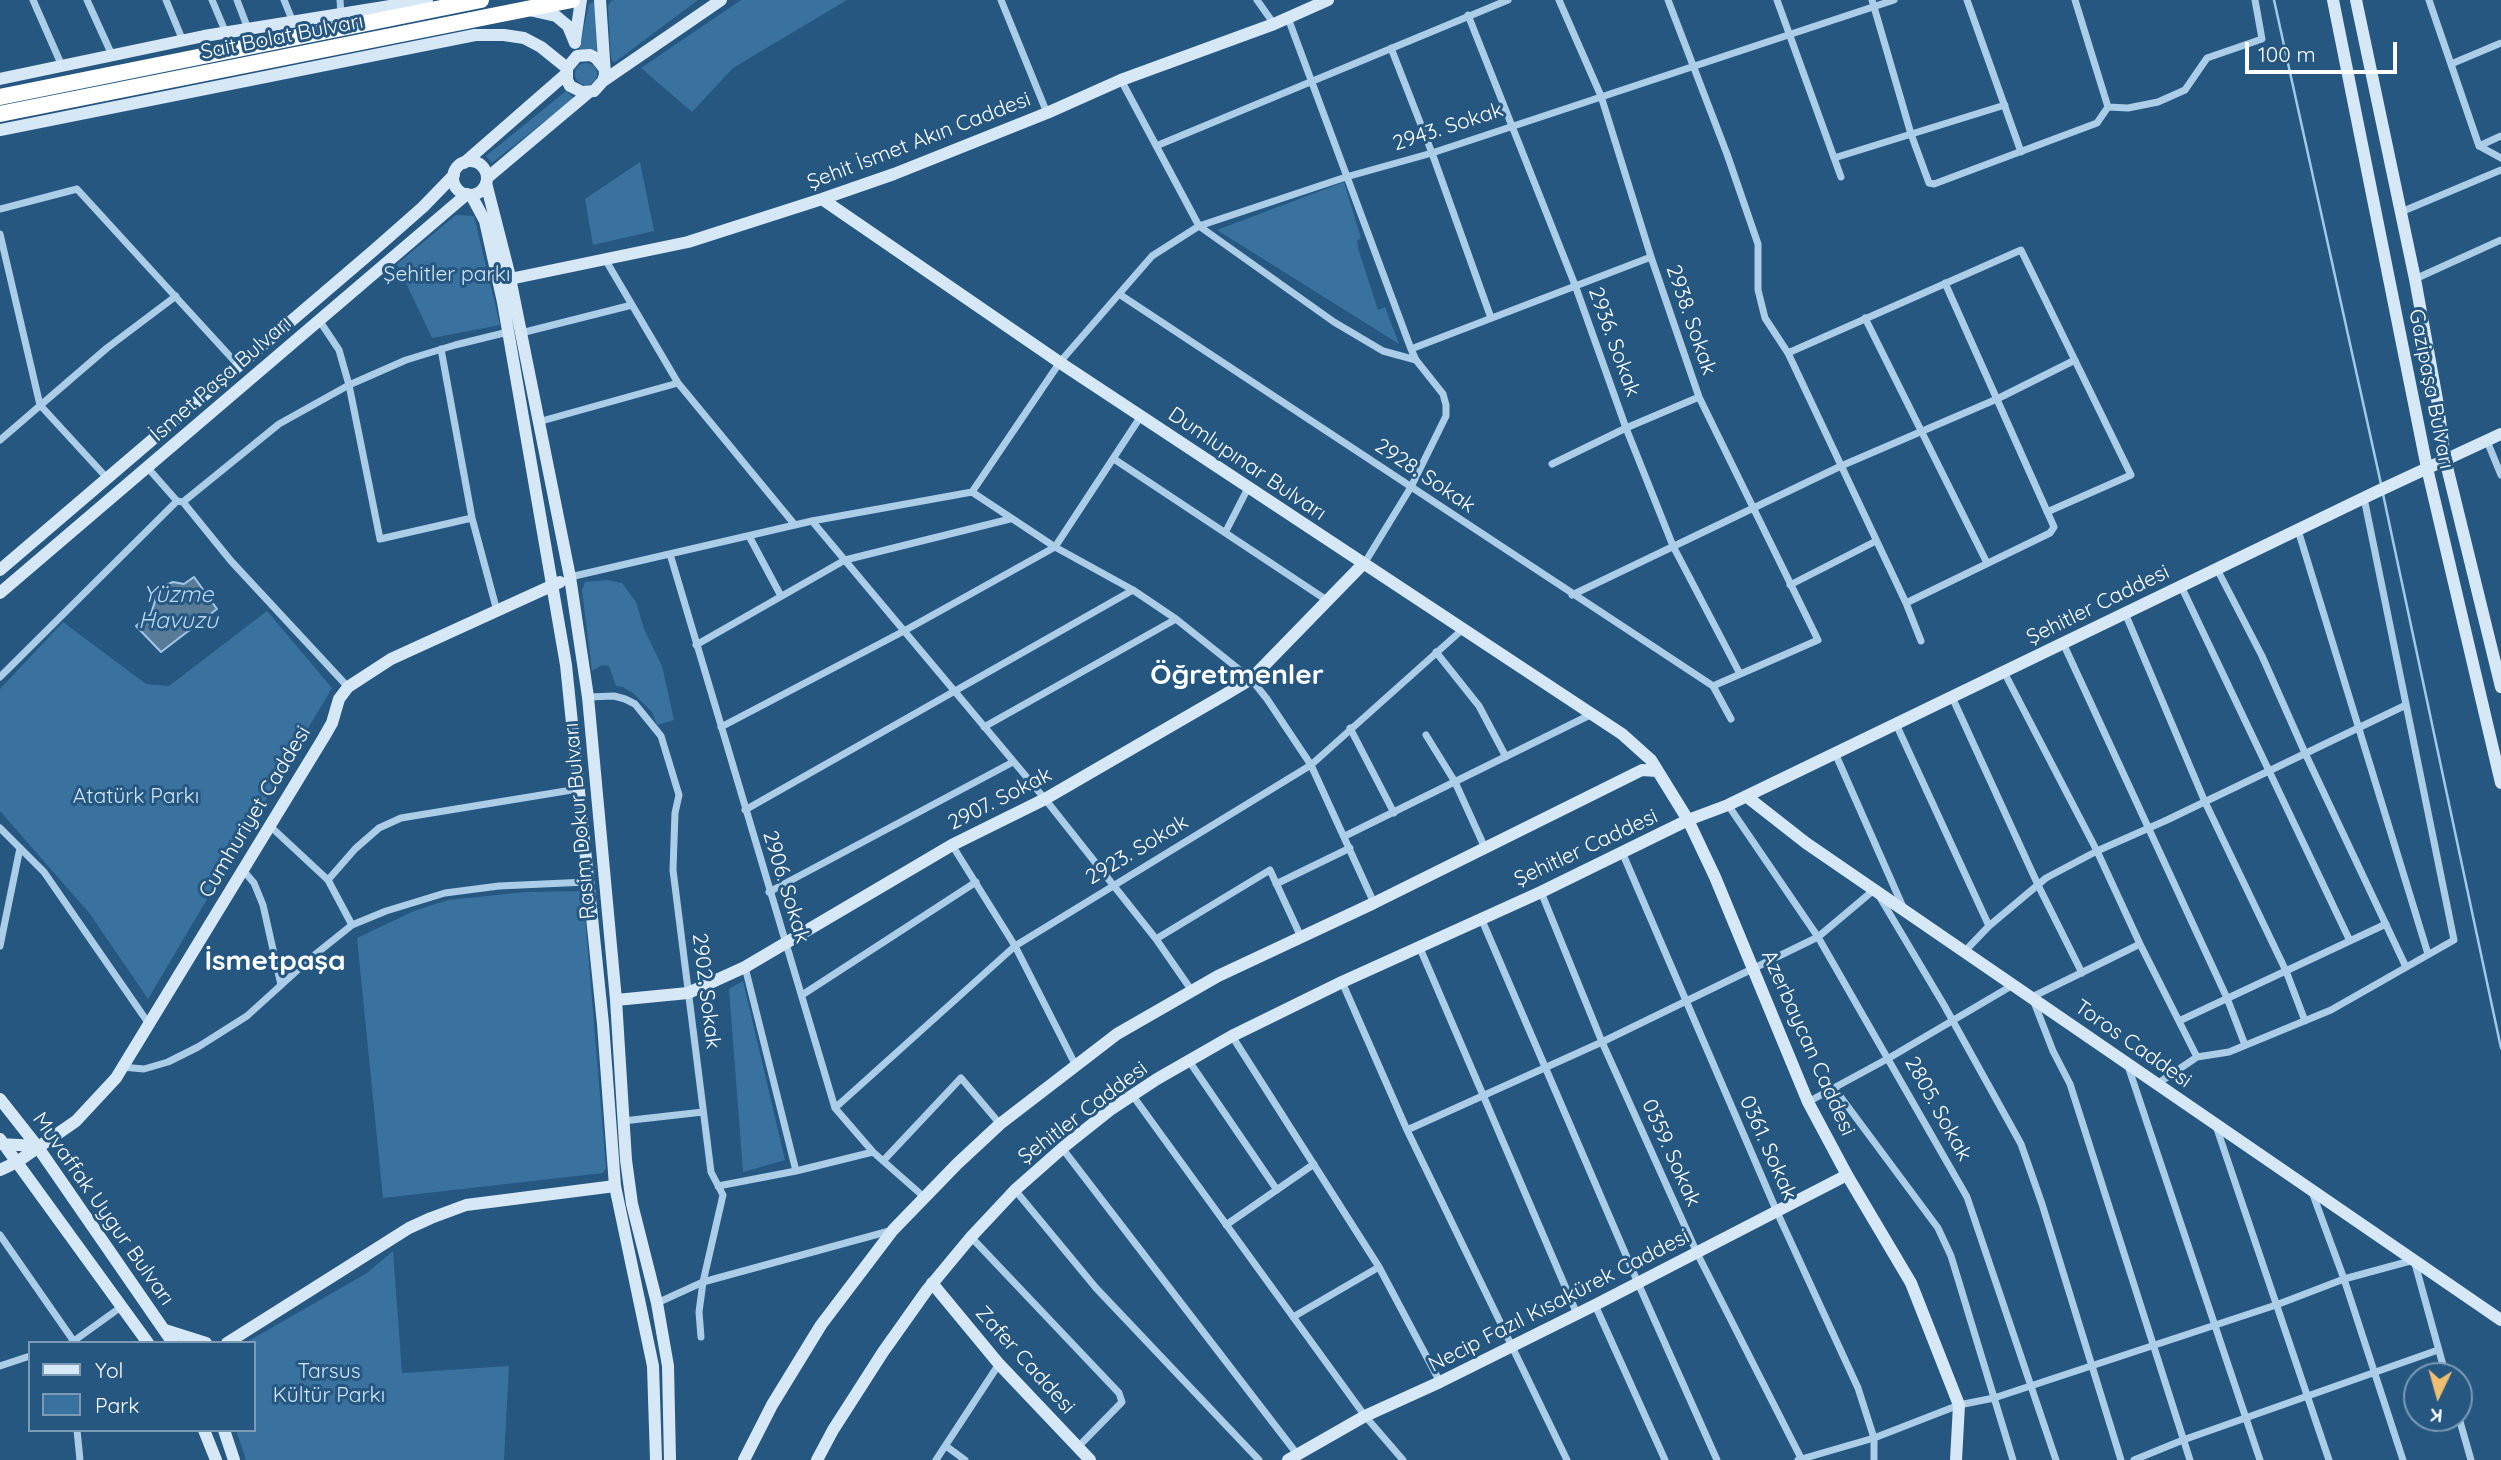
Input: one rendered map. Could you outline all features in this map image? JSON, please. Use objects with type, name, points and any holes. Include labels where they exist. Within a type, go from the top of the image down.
[{"type":"highway","points":[[0,97],[481,0]]},
{"type":"highway","name":"Sait Bolat Bulvarı","points":[[0,114],[572,0]]},
{"type":"street","points":[[33,0],[62,66]]},
{"type":"street","points":[[87,0],[113,55]]},
{"type":"street","points":[[166,0],[183,41]]},
{"type":"street","points":[[212,0],[226,33]]},
{"type":"street","points":[[237,0],[248,29]]},
{"type":"street","points":[[284,0],[293,22]]},
{"type":"street","points":[[340,0],[341,14]]},
{"type":"street","points":[[575,43],[581,0]]},
{"type":"street","points":[[600,0],[603,75]]},
{"type":"street","points":[[469,195],[480,192],[487,181],[594,90],[603,75],[721,0]]},
{"type":"street","points":[[1001,0],[1047,113]]},
{"type":"street","points":[[1257,0],[1274,24]]},
{"type":"street","name":"Şehit İsmet Akın Caddesi","points":[[510,279],[688,242],[822,199],[894,174],[1047,113],[1121,80],[1274,24],[1328,0]]},
{"type":"street","points":[[1156,146],[1508,0]]},
{"type":"street","name":"2938. Sokak","points":[[1559,0],[1601,96],[1651,257],[1699,397],[1818,640],[1740,674]]},
{"type":"street","points":[[1668,0],[1727,153],[1758,244],[1758,290],[1765,318],[1788,353],[1906,603],[1921,641]]},
{"type":"street","points":[[1777,0],[1841,177]]},
{"type":"street","name":"2943. Sokak","points":[[972,492],[1060,362],[1152,256],[1199,226],[1346,177],[1432,153],[1791,34],[1874,3],[1894,0]]},
{"type":"street","points":[[1967,0],[2021,152]]},
{"type":"street","points":[[2075,0],[2108,107]]},
{"type":"street","points":[[2108,107],[2128,108],[2167,98],[2185,90],[2207,58],[2262,39],[2255,0]]},
{"type":"street","name":"Gazipaşa Bulvarı","points":[[2333,0],[2427,468],[2501,783]]},
{"type":"street","name":"Gazipaşa Bulvarı","points":[[2356,0],[2415,279],[2445,459],[2500,680]]},
{"type":"street","points":[[2429,0],[2479,146],[2501,158]]},
{"type":"street","points":[[0,79],[183,41],[419,1]]},
{"type":"street","points":[[1874,3],[1929,183],[1934,184],[2097,123],[2108,107]]},
{"type":"street","points":[[528,9],[556,16],[568,26],[578,56]]},
{"type":"street","name":"2936. Sokak","points":[[1468,15],[1575,285],[1626,428],[1673,546],[1740,674]]},
{"type":"street","points":[[1288,18],[1411,349],[1416,360],[1444,394],[1446,416],[1411,487],[1363,564]]},
{"type":"street","points":[[0,130],[475,34],[524,38],[541,47],[566,71],[570,86],[588,93]]},
{"type":"street","points":[[2451,64],[2501,43]]},
{"type":"street","points":[[1391,48],[1491,318]]},
{"type":"street","points":[[603,75],[596,58],[590,55],[578,56],[566,71],[456,170],[454,176],[455,186],[469,195],[485,220],[514,333],[554,585],[566,666],[603,1024],[615,1186],[653,1366],[656,1460]]},
{"type":"street","points":[[1121,80],[1199,226],[1334,322],[1383,351],[1416,360]]},
{"type":"street","points":[[1834,158],[2005,105]]},
{"type":"street","points":[[2479,146],[2501,136]]},
{"type":"street","points":[[464,163],[480,164],[487,181]]},
{"type":"street","points":[[2401,212],[2501,170]]},
{"type":"street","name":"İsmet Paşa Bulvarı","points":[[0,570],[424,207],[454,176]]},
{"type":"street","name":"Rasim Dokur Bulvarı","points":[[487,181],[510,279],[514,333],[538,422],[569,577],[588,697],[616,1000],[623,1121],[632,1204],[657,1303],[668,1366],[670,1460]]},
{"type":"street","points":[[0,209],[77,189],[238,365]]},
{"type":"street","name":"İsmet Paşa Bulvarı","points":[[0,593],[469,195]]},
{"type":"street","name":"Dumlupınar Bulvarı","points":[[822,199],[1248,488],[1622,734],[1654,765]]},
{"type":"street","points":[[0,234],[40,405],[107,478]]},
{"type":"street","points":[[2415,279],[2501,240]]},
{"type":"street","points":[[1788,353],[2021,250],[2131,475],[2047,512]]},
{"type":"street","points":[[1411,349],[1651,257]]},
{"type":"street","points":[[605,259],[678,383],[795,525]]},
{"type":"street","points":[[1906,603],[2050,533],[2054,527],[1945,283]]},
{"type":"street","name":"2928. Sokak","points":[[1119,294],[1713,686],[1731,719]]},
{"type":"street","points":[[0,440],[107,348],[176,296]]},
{"type":"street","points":[[0,677],[180,502],[279,424],[349,384],[405,360],[441,349],[632,305]]},
{"type":"street","points":[[1865,318],[1987,563]]},
{"type":"street","points":[[319,320],[339,350],[349,384],[380,539],[472,518]]},
{"type":"street","points":[[441,349],[472,518],[497,611]]},
{"type":"street","points":[[1572,595],[1841,466],[1997,399],[2075,360]]},
{"type":"street","points":[[538,422],[678,383]]},
{"type":"street","points":[[1552,464],[1699,397]]},
{"type":"street","points":[[721,727],[904,631],[1055,547],[1141,416]]},
{"type":"street","name":"Şehitler Caddesi","points":[[817,1460],[883,1352],[932,1283],[971,1237],[1015,1190],[1062,1148],[1110,1110],[1157,1079],[1232,1037],[1342,982],[1541,892],[1688,820],[1728,805],[2375,492],[2501,434]]},
{"type":"street","points":[[2487,441],[2501,475]]},
{"type":"street","points":[[1114,459],[1328,601]]},
{"type":"street","points":[[147,467],[348,687],[391,659],[569,577],[812,521],[972,492],[1055,547],[1133,590],[1176,619],[1251,679],[1311,765],[1374,903]]},
{"type":"street","points":[[1225,533],[1248,488]]},
{"type":"street","points":[[2157,1084],[2197,1057],[2229,1052],[2331,1010],[2454,940],[2406,705],[2375,492]]},
{"type":"street","points":[[696,645],[845,560],[1010,519]]},
{"type":"street","points":[[812,521],[1045,799],[1156,939],[1192,991]]},
{"type":"street","points":[[2298,530],[2428,954]]},
{"type":"street","points":[[749,536],[781,596]]},
{"type":"street","points":[[1790,585],[1876,541]]},
{"type":"street","name":"2906. Sokak","points":[[670,554],[835,1108],[873,1152],[924,1198]]},
{"type":"street","name":"2907. Sokak","points":[[616,1000],[688,993],[745,967],[952,845],[1045,799],[1251,679],[1363,564]]},
{"type":"street","points":[[2217,569],[2262,656],[2406,967]]},
{"type":"street","points":[[2180,586],[2350,941]]},
{"type":"street","points":[[745,810],[1133,590]]},
{"type":"street","points":[[2125,613],[2205,802],[2286,971],[2305,1021]]},
{"type":"street","points":[[984,727],[1176,619]]},
{"type":"street","name":"2923. Sokak","points":[[835,1108],[1015,946],[1311,765],[1462,629]]},
{"type":"street","points":[[2063,643],[2227,998],[2245,1045]]},
{"type":"street","points":[[1436,652],[1479,706],[1506,757]]},
{"type":"street","points":[[2004,672],[2097,851],[2197,1057]]},
{"type":"street","points":[[1713,686],[1740,674]]},
{"type":"street","name":"Cumhuriyet Caddesi","points":[[0,1170],[17,1162],[76,1121],[116,1078],[332,723],[339,699],[348,687]]},
{"type":"street","name":"2902. Sokak","points":[[588,697],[614,696],[635,704],[661,736],[679,795],[675,813],[673,870],[711,1172],[723,1195],[703,1282],[699,1312],[701,1337]]},
{"type":"street","points":[[1952,697],[2038,885],[2082,973]]},
{"type":"street","points":[[1965,951],[2046,878],[2097,851],[2406,705]]},
{"type":"street","points":[[1345,836],[1592,715]]},
{"type":"street","points":[[1896,724],[1990,926]]},
{"type":"street","points":[[1350,728],[1394,813]]},
{"type":"street","points":[[1426,735],[1455,782],[1485,848]]},
{"type":"street","points":[[1835,753],[1903,908]]},
{"type":"street","points":[[769,892],[1013,762]]},
{"type":"street","points":[[744,1460],[772,1405],[821,1325],[893,1230],[1000,1124],[1117,1034],[1218,976],[1374,903],[1654,765]]},
{"type":"street","name":"Azerbaycan Caddesi","points":[[1654,765],[1688,820],[1753,967],[1808,1102],[1847,1175],[1911,1283],[1959,1405],[1956,1460]]},
{"type":"street","points":[[328,880],[355,849],[379,828],[401,818],[578,789]]},
{"type":"street","name":"Toros Caddesi","points":[[1746,796],[1806,843],[2501,1320]]},
{"type":"street","name":"2805. Sokak","points":[[1728,805],[1818,937],[1967,1197],[2056,1460]]},
{"type":"street","points":[[270,826],[328,880],[352,925]]},
{"type":"street","points":[[0,828],[44,872],[149,1024]]},
{"type":"street","points":[[952,845],[1015,946],[1076,1066]]},
{"type":"street","points":[[0,946],[20,848]]},
{"type":"street","points":[[1276,884],[1350,848]]},
{"type":"street","name":"0361. Sokak","points":[[1622,852],[1684,1002],[1858,1388],[1874,1438],[1874,1460]]},
{"type":"street","points":[[243,870],[254,883],[263,905],[281,985]]},
{"type":"street","points":[[1156,939],[1270,870],[1301,937]]},
{"type":"street","points":[[122,1067],[144,1069],[168,1062],[198,1047],[247,1016],[352,925],[386,911],[445,893],[499,886],[587,882]]},
{"type":"street","points":[[802,995],[976,882]]},
{"type":"street","points":[[1407,1130],[1602,1042],[1818,937],[1875,889],[2021,1144],[2121,1460]]},
{"type":"street","name":"0359. Sokak","points":[[1541,892],[1602,1042],[1697,1253],[1801,1460]]},
{"type":"street","points":[[1481,917],[1717,1460]]},
{"type":"street","points":[[2179,1021],[2386,924]]},
{"type":"street","points":[[2140,944],[2032,997],[2053,1051],[2070,1084],[2190,1460]]},
{"type":"street","points":[[1419,946],[1577,1314]]},
{"type":"street","points":[[745,967],[796,1171]]},
{"type":"street","points":[[1342,982],[1407,1130],[1567,1460]]},
{"type":"street","points":[[1808,1102],[1889,1058],[2013,984]]},
{"type":"street","points":[[1232,1037],[1379,1267],[1440,1382]]},
{"type":"street","points":[[1189,1061],[1277,1190]]},
{"type":"street","points":[[2128,1064],[2260,1460]]},
{"type":"street","points":[[883,1161],[961,1078],[1000,1124]]},
{"type":"street","points":[[1833,1088],[1938,1228],[1951,1256],[2013,1460]]},
{"type":"street","points":[[1133,1096],[1365,1416],[1403,1460]]},
{"type":"street","name":"Muvaffak Uygur Bulvarı","points":[[0,1100],[37,1146],[172,1341]]},
{"type":"street","points":[[623,1121],[703,1112]]},
{"type":"street","points":[[2215,1124],[2329,1460]]},
{"type":"street","points":[[1,1142],[37,1146]]},
{"type":"street","name":"Muvaffak Uygur Bulvarı","points":[[1,1142],[146,1341]]},
{"type":"street","points":[[1062,1148],[1292,1457]]},
{"type":"street","points":[[718,1186],[873,1152]]},
{"type":"street","points":[[1226,1225],[1314,1164]]},
{"type":"street","name":"Necip Fazıl Kısakürek Caddesi","points":[[1292,1457],[1365,1416],[1595,1305],[1847,1175]]},
{"type":"street","points":[[230,1341],[410,1228],[431,1218],[466,1205],[615,1186]]},
{"type":"street","points":[[2311,1189],[2344,1279],[2403,1460]]},
{"type":"street","points":[[1015,1190],[1096,1288],[1259,1460]]},
{"type":"street","points":[[657,1303],[703,1282],[893,1230]]},
{"type":"street","points":[[0,1235],[72,1341]]},
{"type":"street","points":[[971,1237],[1119,1393],[1122,1402],[1078,1447]]},
{"type":"street","points":[[1801,1460],[1874,1438],[1959,1405],[1994,1398],[2214,1326],[2344,1279],[2414,1260],[2442,1362]]},
{"type":"street","points":[[1293,1317],[1379,1267]]},
{"type":"street","name":"Zafer Caddesi","points":[[932,1283],[999,1364],[1090,1460]]},
{"type":"street","points":[[1595,1305],[1665,1460]]},
{"type":"street","points":[[74,1341],[121,1307]]},
{"type":"street","points":[[165,1330],[200,1341]]},
{"type":"street","points":[[2134,1460],[2183,1440],[2438,1350]]},
{"type":"street","points":[[0,1366],[28,1357]]},
{"type":"street","points":[[936,1460],[999,1364]]},
{"type":"street","points":[[78,1432],[80,1460]]},
{"type":"street","points":[[205,1432],[216,1460]]},
{"type":"street","points":[[225,1432],[233,1460]]},
{"type":"street","points":[[2463,1432],[2471,1460]]},
{"type":"street","points":[[946,1446],[965,1460]]},
{"type":"green space","points":[[615,0],[698,0],[615,62],[611,57],[608,6]]},
{"type":"green space","points":[[741,0],[847,0],[733,68],[692,112],[641,68]]},
{"type":"green space","points":[[593,2],[596,6],[597,51],[579,50],[589,4]]},
{"type":"green space","points":[[586,63],[594,66],[597,74],[594,82],[586,85],[578,82],[575,74],[578,66]]},
{"type":"green space","points":[[566,91],[574,98],[492,163],[486,156]]},
{"type":"green space","points":[[640,162],[654,231],[593,245],[585,199]]},
{"type":"green space","points":[[1344,182],[1361,238],[1357,241],[1358,248],[1378,310],[1385,307],[1399,344],[1217,230]]},
{"type":"green space","name":"Şehitler parkı","points":[[456,215],[474,216],[500,325],[432,338],[397,264]]},
{"type":"green space","points":[[607,580],[622,583],[636,602],[644,629],[662,666],[674,720],[657,725],[652,712],[634,694],[616,686],[609,666],[602,665],[592,671],[582,590],[585,582]]},
{"type":"green space","name":"Atatürk Parkı","points":[[267,611],[332,688],[148,999],[90,914],[0,811],[0,689],[63,622],[146,684],[169,686]]},
{"type":"green space","points":[[583,891],[606,1168],[603,1173],[383,1198],[357,938],[414,911],[448,900],[526,892]]},
{"type":"green space","points":[[743,981],[785,1160],[743,1172],[729,989]]},
{"type":"green space","name":"Tarsus Kültür Parkı","points":[[393,1251],[402,1373],[509,1366],[504,1460],[246,1460],[237,1432],[256,1432],[256,1341],[248,1341],[367,1273]]},
{"type":"water","name":"Yüzme Havuzu","points":[[194,577],[217,609],[161,652],[136,626],[151,614],[159,588],[173,582],[184,584]]},
{"type":"waterway","points":[[2274,0],[2381,484]]},
{"type":"waterway","points":[[2383,494],[2501,1048]]},
{"type":"district","name":"Öğretmenler","points":[[1237,676]]},
{"type":"district","name":"İsmetpaşa","points":[[275,962]]}]
